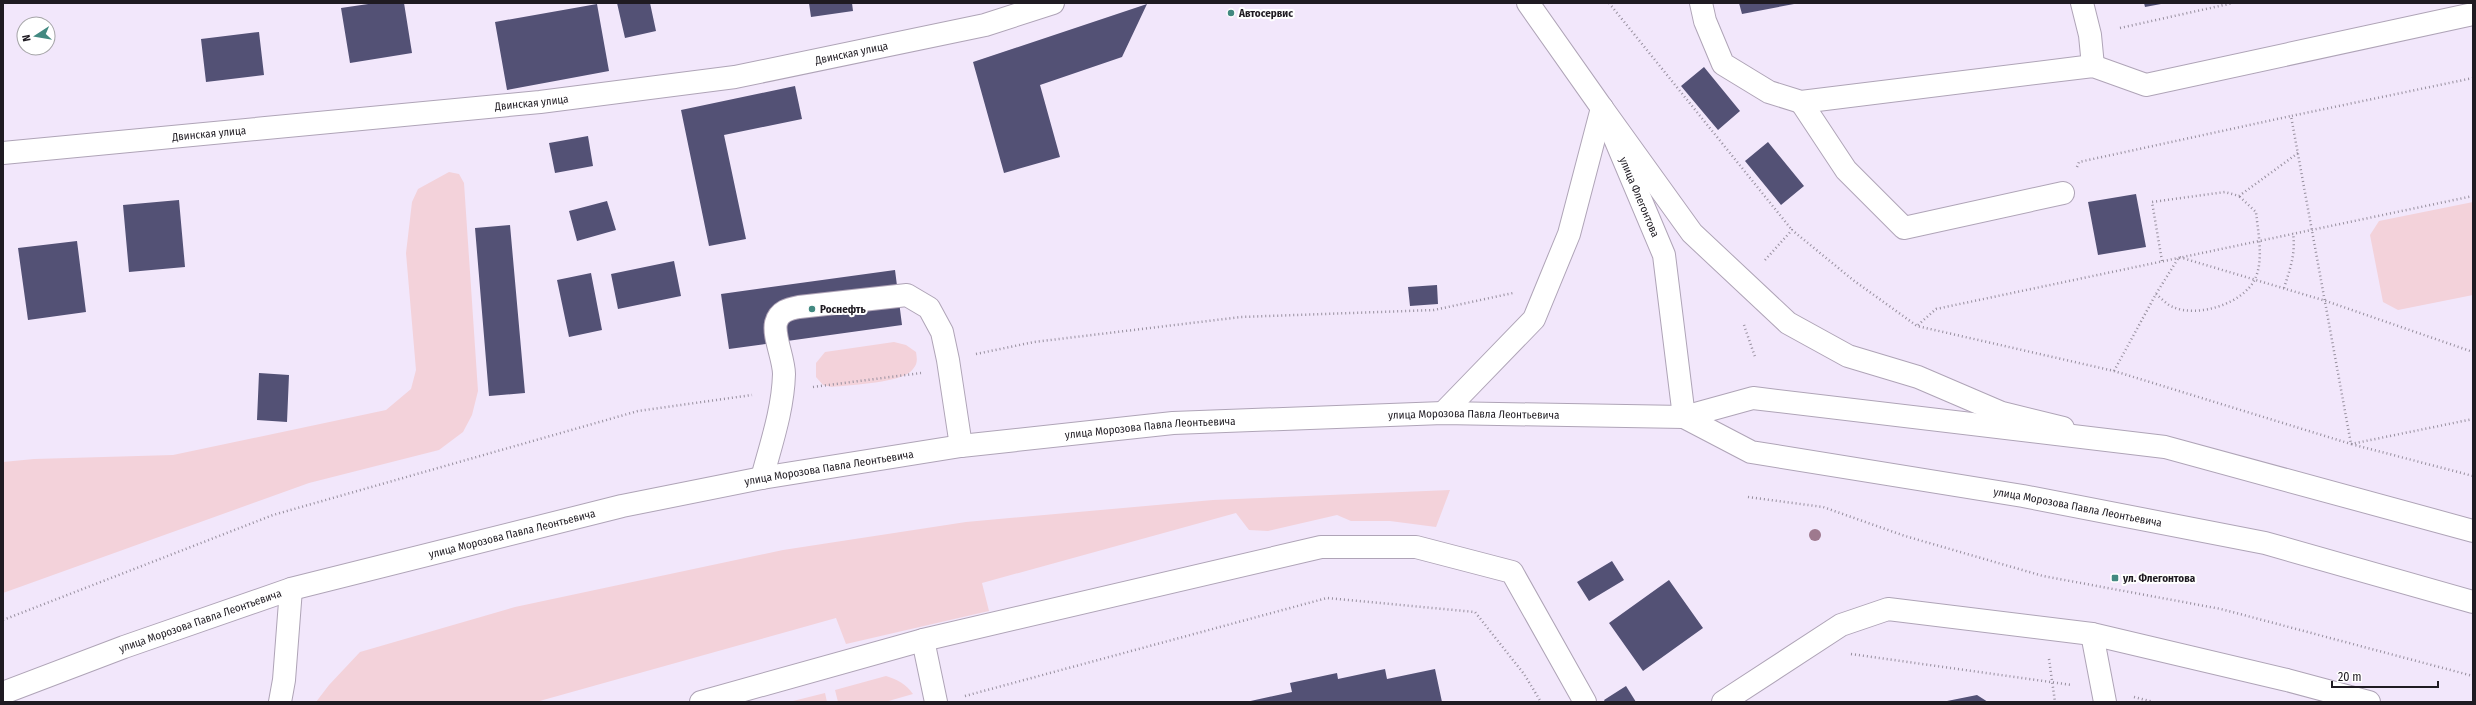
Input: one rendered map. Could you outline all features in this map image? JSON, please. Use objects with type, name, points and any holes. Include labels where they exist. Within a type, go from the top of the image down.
[{"type":"main road","name":"Двинская улица","points":[[3,153],[540,102],[735,77],[985,25],[1053,3]]},
{"type":"main road","name":"улица Флегонтова","points":[[1528,3],[1602,108],[1664,255],[1684,417]]},
{"type":"main road","points":[[1701,3],[1705,21],[1723,64],[1769,92],[1800,102],[2093,66],[2146,84],[2473,14]]},
{"type":"main road","points":[[2082,3],[2090,35],[2093,66]]},
{"type":"main road","points":[[1800,102],[1846,170],[1904,228],[2063,193]]},
{"type":"main road","points":[[1602,108],[1692,233],[1788,323],[1848,356],[1918,377],[2002,413],[2108,439]]},
{"type":"main road","points":[[1443,413],[1534,319],[1569,234],[1602,108]]},
{"type":"main road","points":[[762,478],[781,411],[784,372],[775,324],[779,315],[786,310],[799,307],[907,295],[929,308],[942,332],[948,360],[961,446]]},
{"type":"main road","name":"улица Морозова Павла Леонтьевича","points":[[3,692],[124,647],[291,589],[622,506],[762,478],[961,446],[1173,423],[1443,413],[1684,417],[1753,398],[2108,439],[2165,447],[2473,531]]},
{"type":"main road","name":"улица Морозова Павла Леонтьевича","points":[[1684,417],[1751,452],[2023,496],[2257,542],[2473,602]]},
{"type":"main road","points":[[701,702],[923,640],[1321,547],[1416,547],[1512,572],[1585,702]]},
{"type":"main road","points":[[280,702],[284,680],[291,589]]},
{"type":"main road","points":[[1723,702],[1841,625],[1888,609],[2092,634],[2287,680],[2370,702]]},
{"type":"main road","points":[[2092,634],[2104,696]]},
{"type":"main road","points":[[923,640],[936,702]]},
{"type":"path","points":[[1609,3],[1792,230],[1853,280],[1917,326],[2114,371],[2351,444],[2473,476]]},
{"type":"path","points":[[2090,35],[2233,3]]},
{"type":"path","points":[[2063,193],[2079,162],[2473,78]]},
{"type":"path","points":[[2290,116],[2313,229],[2351,444]]},
{"type":"path","points":[[2240,196],[2298,153]]},
{"type":"path","points":[[2156,294],[2173,308],[2208,311],[2232,300],[2244,291],[2255,279],[2259,260],[2259,240],[2256,212],[2240,196],[2225,192],[2152,202],[2162,261]]},
{"type":"path","points":[[1917,326],[1936,309],[2473,196]]},
{"type":"path","points":[[1755,357],[1735,297],[1747,285],[1762,264],[1792,230]]},
{"type":"path","points":[[2284,288],[2293,260],[2294,246],[2292,233]]},
{"type":"path","points":[[2179,257],[2326,300],[2473,352]]},
{"type":"path","points":[[2114,371],[2156,294],[2179,257]]},
{"type":"path","points":[[2351,444],[2473,419]]},
{"type":"path","points":[[1748,497],[1823,507],[1905,536],[2043,576],[2221,609],[2473,676]]},
{"type":"path","points":[[957,698],[1327,598],[1475,612],[1524,674],[1541,702]]},
{"type":"path","points":[[2046,628],[2055,702]]},
{"type":"path","points":[[1847,654],[2052,682],[2104,696],[2153,702]]},
{"type":"shaded area","points":[[449,172],[459,174],[464,183],[478,391],[472,415],[463,432],[439,450],[309,483],[3,593],[3,462],[34,459],[173,455],[386,410],[411,389],[416,370],[406,253],[412,202],[418,189]]},
{"type":"shaded area","points":[[2473,202],[2473,295],[2398,310],[2383,302],[2370,235],[2379,221]]},
{"type":"shaded area","points":[[894,342],[906,345],[916,352],[916,365],[908,374],[888,380],[832,387],[823,385],[816,377],[816,363],[825,352]]},
{"type":"shaded area","points":[[1450,490],[1436,527],[1390,521],[1351,521],[1337,515],[1268,531],[1249,530],[1236,513],[982,583],[989,611],[846,644],[836,618],[536,702],[316,702],[329,685],[360,652],[515,607],[783,550],[966,522],[1213,500]]},
{"type":"shaded area","points":[[886,676],[901,683],[913,694],[885,702],[838,702],[835,690]]},
{"type":"shaded area","points":[[825,693],[827,702],[789,702]]},
{"type":"building","points":[[375,3],[404,3],[412,53],[350,63],[341,8]]},
{"type":"building","points":[[617,3],[650,3],[656,31],[625,38]]},
{"type":"building","points":[[809,3],[852,3],[853,11],[811,17]]},
{"type":"building","points":[[1739,3],[1794,3],[1794,4],[1742,14]]},
{"type":"building","points":[[2144,3],[2161,3],[2161,4],[2145,7]]},
{"type":"building","points":[[597,4],[609,71],[507,90],[495,22]]},
{"type":"building","points":[[1147,4],[1122,57],[1040,85],[1060,157],[1004,173],[973,62]]},
{"type":"building","points":[[259,32],[264,75],[206,82],[201,39]]},
{"type":"building","points":[[1704,67],[1740,111],[1718,130],[1681,86]]},
{"type":"building","points":[[795,86],[802,119],[724,135],[746,239],[709,246],[681,110]]},
{"type":"building","points":[[588,136],[593,166],[555,173],[549,143]]},
{"type":"building","points":[[1768,142],[1804,186],[1781,205],[1745,161]]},
{"type":"building","points":[[2136,194],[2146,247],[2098,255],[2088,202]]},
{"type":"building","points":[[179,200],[185,267],[129,272],[123,205]]},
{"type":"building","points":[[607,201],[616,230],[577,241],[569,211]]},
{"type":"building","points":[[510,225],[525,393],[489,396],[475,228]]},
{"type":"building","points":[[77,241],[86,312],[28,320],[18,248]]},
{"type":"building","points":[[674,261],[681,296],[618,309],[611,274]]},
{"type":"building","name":"Роснефть","points":[[895,270],[902,325],[729,349],[721,294]]},
{"type":"building","points":[[591,273],[602,330],[569,337],[557,280]]},
{"type":"building","points":[[1437,285],[1438,304],[1410,306],[1408,287]]},
{"type":"building","points":[[259,373],[289,375],[287,422],[257,420]]},
{"type":"building","points":[[1612,561],[1624,580],[1589,601],[1577,582]]},
{"type":"building","points":[[1669,580],[1703,628],[1643,671],[1609,623]]},
{"type":"building","points":[[1385,669],[1387,679],[1435,669],[1442,702],[1246,702],[1292,692],[1290,683],[1337,673],[1338,679]]},
{"type":"building","points":[[1626,686],[1636,702],[1605,702],[1604,700]]},
{"type":"building","points":[[1977,695],[1988,702],[1947,702],[1947,701]]},
{"type":"place","name":"Автосервис","points":[[1231,13]]},
{"type":"place","name":"Роснефть","points":[[812,309]]},
{"type":"place","name":"ул. Флегонтова","points":[[2115,578]]}]
